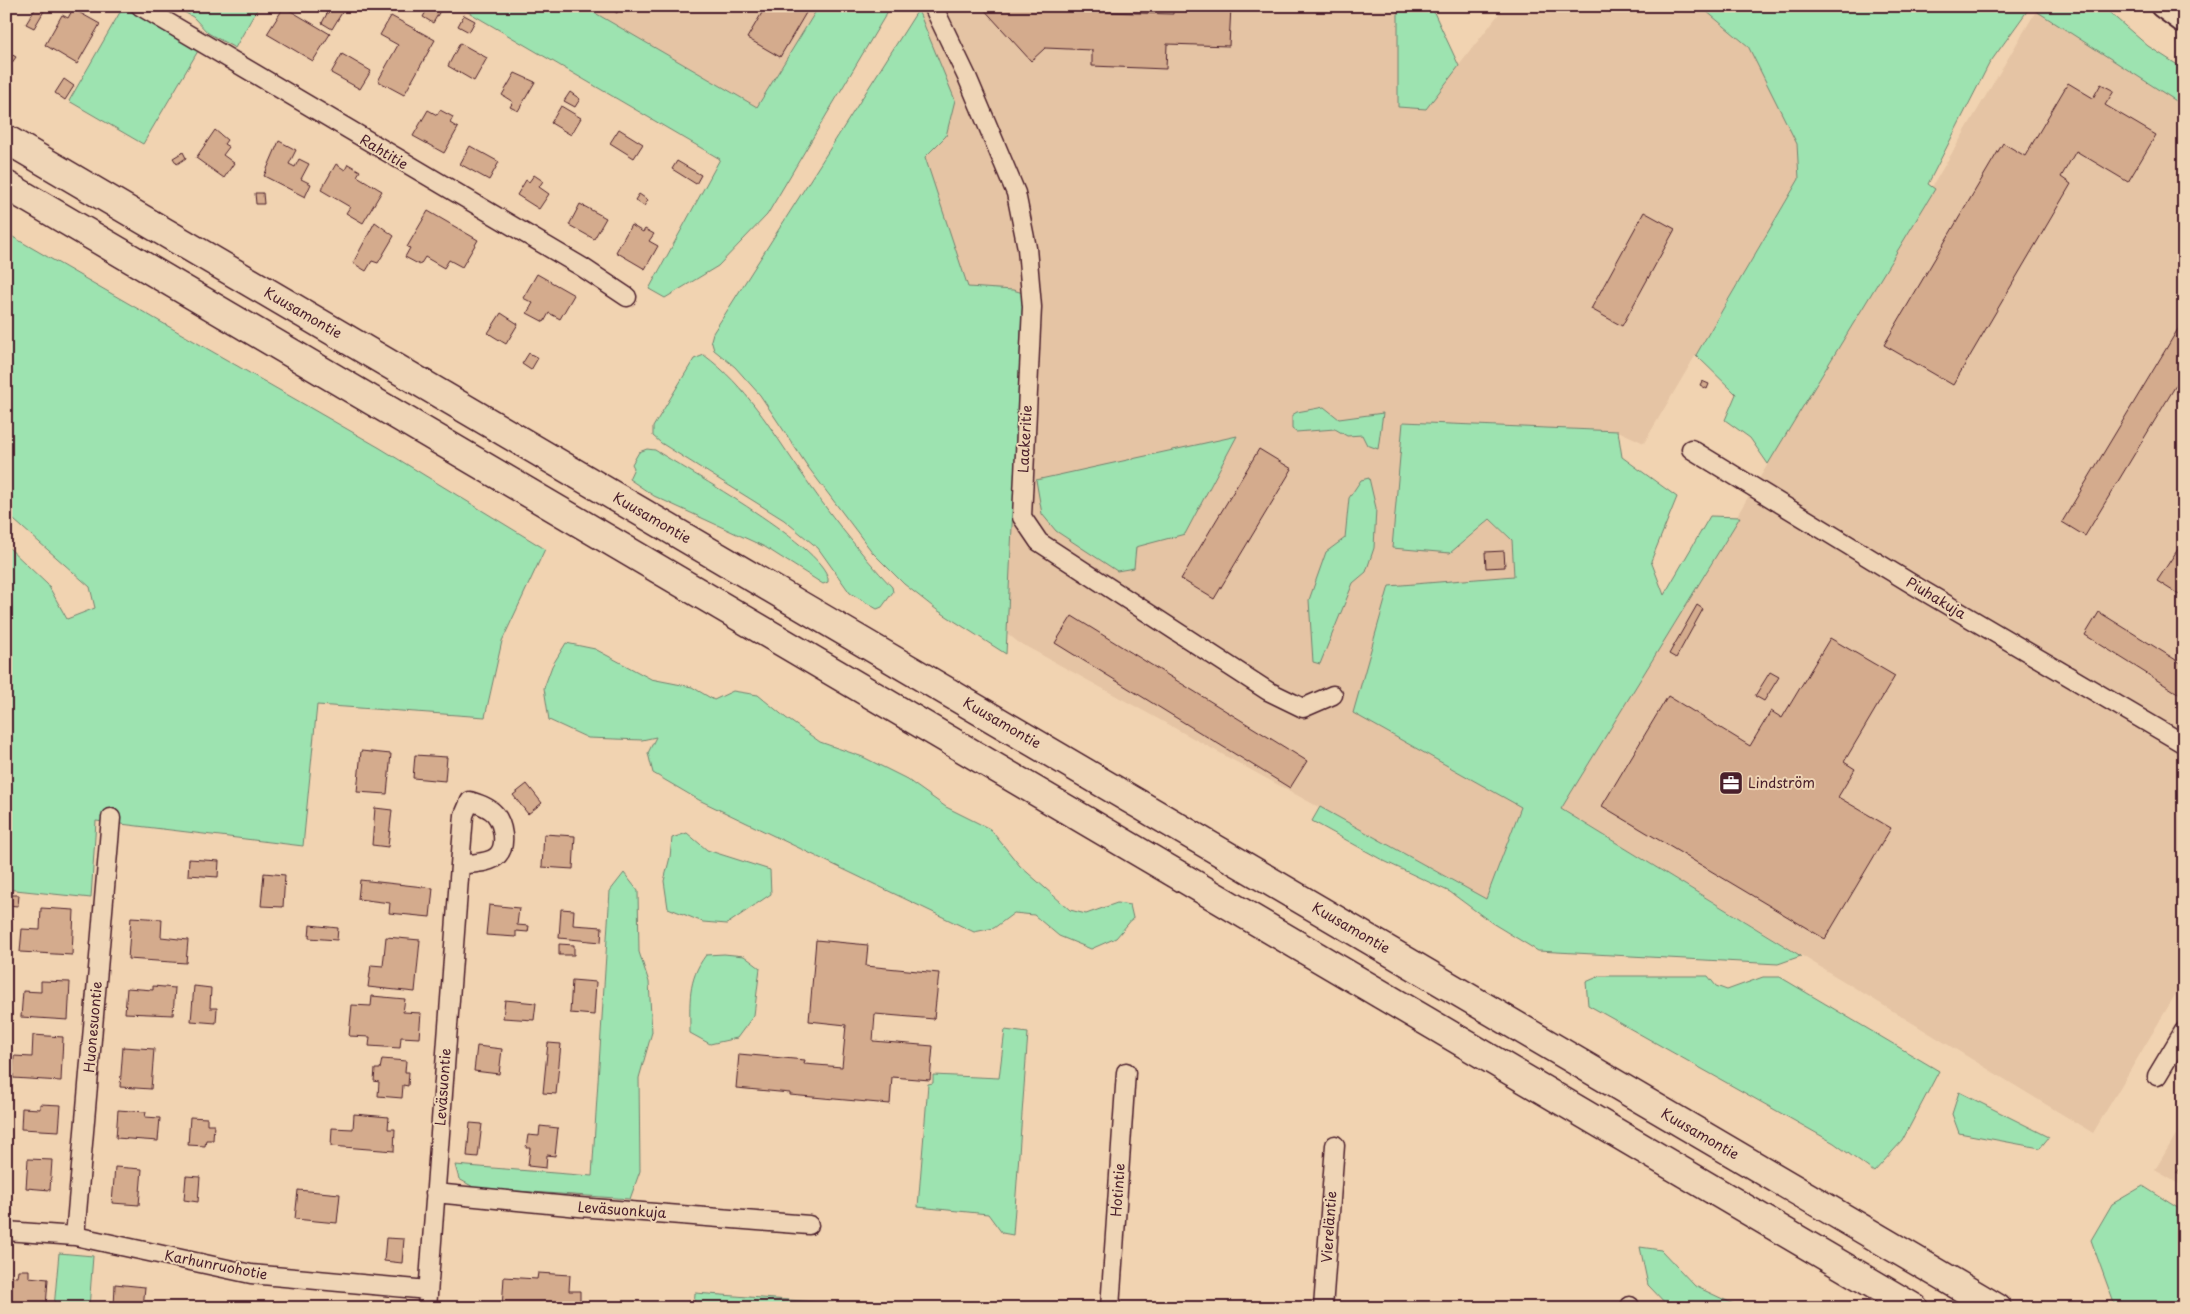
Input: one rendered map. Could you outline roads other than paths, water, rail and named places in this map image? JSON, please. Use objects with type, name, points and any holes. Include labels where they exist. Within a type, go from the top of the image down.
[{"type":"highway","name":"Kuusamontie","points":[[6,139],[1997,1308]]},
{"type":"highway","points":[[6,185],[1914,1308]]},
{"type":"street","name":"Rahtitie","points":[[140,6],[582,267],[627,297]]},
{"type":"street","name":"Laakeritie","points":[[933,6],[968,79],[1016,193],[1027,248],[1032,307],[1022,517],[1039,542],[1268,690],[1303,708],[1332,695]]},
{"type":"street","points":[[2162,6],[2184,22]]},
{"type":"street","name":"Piuhakuja","points":[[1691,448],[1922,590],[2184,744]]},
{"type":"street","name":"Huonesuontie","points":[[75,1236],[111,818]]},
{"type":"street","name":"Leväsuontie","points":[[427,1299],[460,865]]},
{"type":"street","points":[[2157,1076],[2184,1031]]},
{"type":"street","name":"Hotintie","points":[[1110,1308],[1126,1072]]},
{"type":"street","name":"Viereläntie","points":[[1323,1308],[1334,1145]]},
{"type":"street","name":"Leväsuonkuja","points":[[435,1193],[579,1207],[809,1224]]},
{"type":"street","name":"Karhunruohotie","points":[[6,1231],[75,1236],[251,1274],[427,1299]]},
{"type":"place","name":"Lindström","points":[[1731,783]]}]
